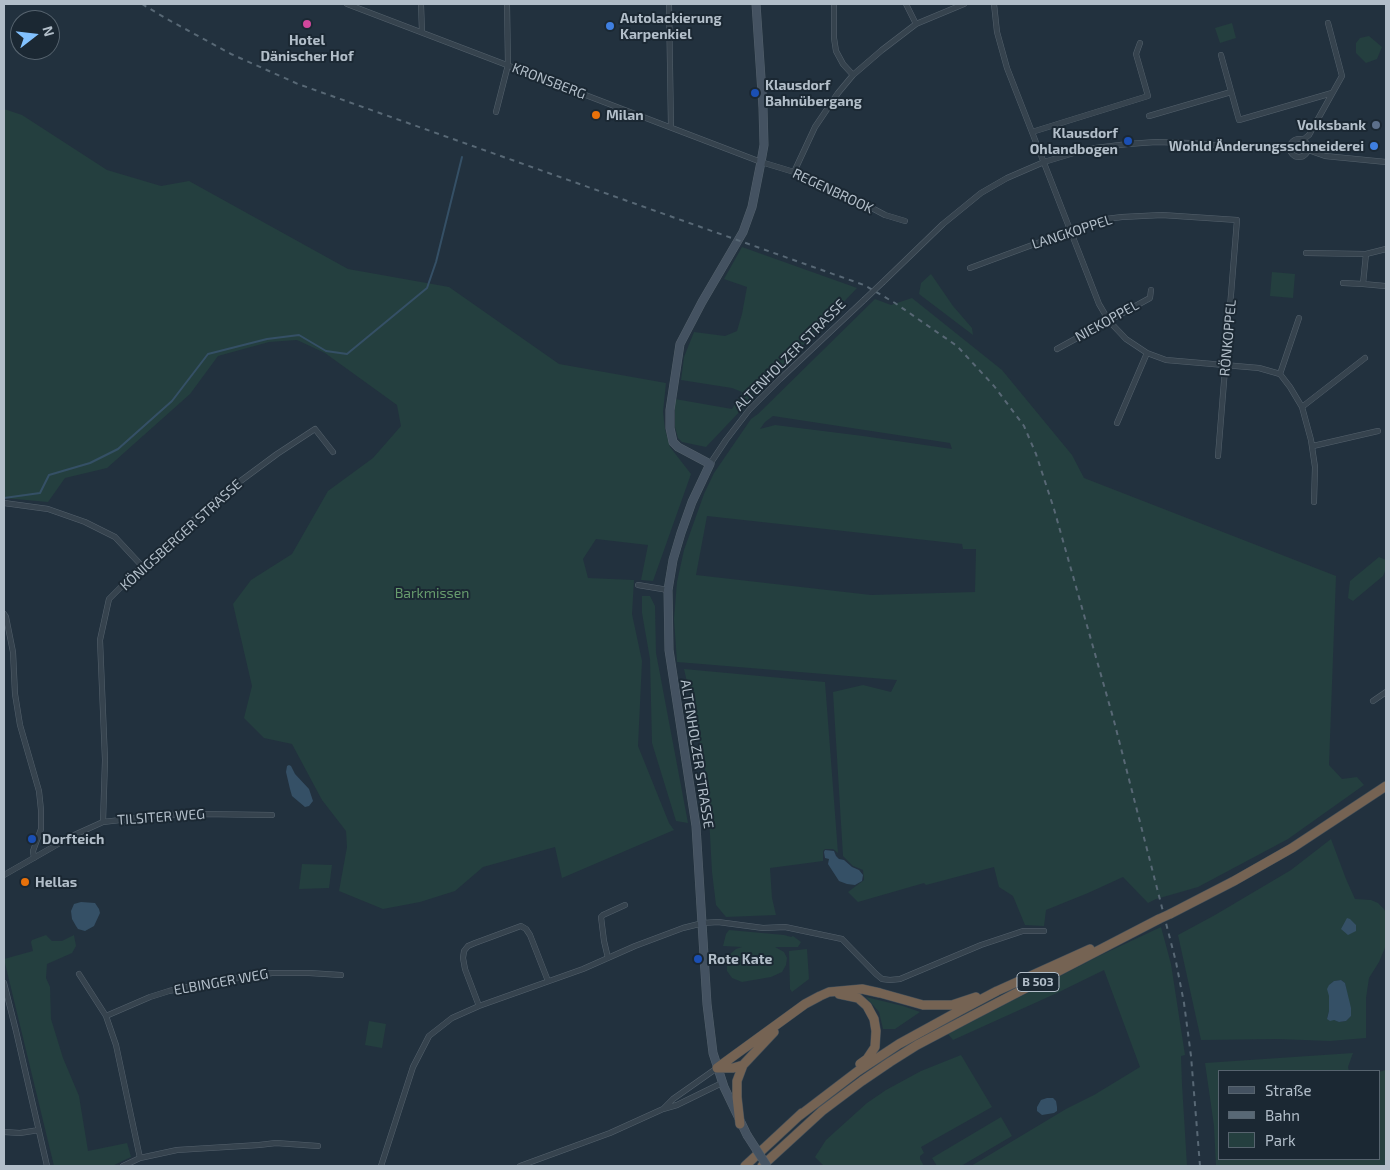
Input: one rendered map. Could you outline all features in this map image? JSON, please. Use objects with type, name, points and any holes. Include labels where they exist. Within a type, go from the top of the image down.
[{"type":"highway","name":"B 503","points":[[762,1166],[822,1111],[890,1062],[972,1016],[1234,881],[1292,848],[1386,786]]},
{"type":"highway","name":"B 503","points":[[746,1166],[799,1116],[858,1071],[899,1044],[998,991],[1159,920]]},
{"type":"highway","points":[[717,1068],[812,1000],[829,992],[862,989],[880,992],[923,1005],[952,1005],[998,991]]},
{"type":"highway","points":[[799,1116],[867,1059],[875,1047],[876,1031],[874,1019],[867,1006],[858,998],[829,992]]},
{"type":"highway","points":[[740,1124],[737,1082],[743,1065],[787,1017]]},
{"type":"highway","points":[[717,1068],[732,1068],[743,1065]]},
{"type":"street","name":"KRONSBERG","points":[[347,4],[761,162]]},
{"type":"street","points":[[421,4],[422,32]]},
{"type":"street","points":[[496,112],[508,65],[507,4]]},
{"type":"street","points":[[669,4],[671,127]]},
{"type":"street","points":[[710,464],[672,442],[670,410],[680,344],[743,232],[752,207],[764,145],[756,4]]},
{"type":"street","points":[[834,4],[836,52],[852,75]]},
{"type":"street","points":[[906,4],[916,24]]},
{"type":"street","points":[[794,172],[815,127],[852,75],[916,24],[964,4]]},
{"type":"street","points":[[994,4],[996,32],[1001,50],[1099,304],[1109,321],[1126,339],[1147,353],[1166,360],[1259,368],[1280,374],[1290,386],[1302,408],[1313,446],[1315,467],[1314,502]]},
{"type":"street","points":[[1304,139],[1307,142],[1308,150],[1305,156],[1298,157],[1292,154],[1290,145],[1294,140],[1304,139],[1309,135],[1342,76],[1328,23]]},
{"type":"street","points":[[1032,132],[1148,96],[1136,54],[1140,43]]},
{"type":"street","points":[[1221,54],[1239,120],[1332,93]]},
{"type":"street","points":[[1149,116],[1231,92]]},
{"type":"street","name":"ALTENHOLZER STRASSE","points":[[767,1166],[740,1124],[722,1083],[713,1053],[707,1004],[696,826],[669,650],[668,590],[673,560],[692,502],[710,464],[749,410],[780,379],[943,224],[981,193],[1007,178],[1044,162],[1087,149],[1128,144],[1156,142],[1262,149],[1290,148]]},
{"type":"street","points":[[1308,150],[1325,156],[1386,162]]},
{"type":"street","name":"REGENBROOK","points":[[761,162],[794,172],[853,198],[885,215],[905,221]]},
{"type":"street","name":"LANGKOPPEL","points":[[970,268],[1106,219],[1162,215],[1238,220]]},
{"type":"street","name":"RÖNKOPPEL","points":[[1218,456],[1238,220]]},
{"type":"street","points":[[1306,253],[1366,254],[1386,249]]},
{"type":"street","points":[[1363,284],[1366,254]]},
{"type":"street","points":[[1344,283],[1385,286]]},
{"type":"street","name":"NIEKOPPEL","points":[[1057,348],[1150,298],[1151,290]]},
{"type":"street","points":[[1280,374],[1299,318]]},
{"type":"street","points":[[1117,424],[1147,353]]},
{"type":"street","points":[[1302,408],[1365,358]]},
{"type":"street","name":"KÖNIGSBERGER STRASSE","points":[[103,822],[105,760],[100,640],[109,599],[142,566],[219,497],[277,454],[316,429],[332,452]]},
{"type":"street","points":[[1313,446],[1378,432]]},
{"type":"street","points":[[4,503],[48,509],[85,522],[115,537],[142,566]]},
{"type":"street","points":[[638,585],[668,590]]},
{"type":"street","points":[[4,614],[13,652],[15,694],[20,725],[39,791],[41,829],[33,851],[34,858]]},
{"type":"street","points":[[1372,701],[1386,692]]},
{"type":"street","name":"TILSITER WEG","points":[[4,875],[72,836],[103,822],[164,815],[272,815]]},
{"type":"street","points":[[608,958],[600,917],[625,905]]},
{"type":"street","points":[[381,1166],[414,1067],[429,1036],[452,1018],[479,1006],[583,969],[675,931],[703,923],[718,922],[764,928],[785,927],[842,939],[876,974],[882,979],[890,980],[900,979],[980,945],[1023,932],[1044,931]]},
{"type":"street","points":[[479,1006],[465,969],[464,951],[468,946],[521,926],[530,935],[548,981]]},
{"type":"street","name":"ELBINGER WEG","points":[[106,1016],[150,997],[176,989],[211,982],[272,973],[292,972],[341,975]]},
{"type":"street","points":[[78,974],[106,1016],[118,1054],[130,1118],[140,1158]]},
{"type":"street","points":[[4,983],[47,1166]]},
{"type":"street","points":[[664,1109],[673,1099],[717,1068]]},
{"type":"street","points":[[520,1166],[610,1133],[677,1105],[722,1083]]},
{"type":"street","points":[[4,1132],[20,1133],[39,1130]]},
{"type":"street","points":[[123,1166],[140,1158],[178,1150],[276,1143],[318,1146]]},
{"type":"green space","points":[[1232,23],[1236,38],[1220,43],[1215,28]]},
{"type":"green space","points":[[1369,36],[1382,47],[1377,59],[1366,63],[1356,53],[1356,43],[1360,38]]},
{"type":"green space","name":"Barkmissen","points":[[4,109],[22,115],[107,170],[161,186],[189,181],[348,269],[449,287],[559,364],[666,383],[663,412],[665,429],[670,447],[691,474],[653,581],[641,580],[648,545],[596,539],[583,559],[588,578],[634,580],[632,614],[642,661],[638,746],[669,823],[674,830],[562,878],[555,847],[483,867],[455,891],[420,902],[383,909],[339,891],[347,847],[346,831],[322,800],[292,744],[264,738],[244,718],[252,686],[233,604],[251,580],[292,554],[328,491],[373,458],[401,426],[397,405],[325,353],[297,340],[269,342],[218,356],[190,394],[107,468],[65,478],[48,502],[4,498]]},
{"type":"green space","points":[[742,247],[857,288],[706,447],[682,442],[678,438],[675,427],[675,399],[732,409],[742,392],[732,388],[681,380],[684,357],[694,332],[725,336],[737,331],[747,287],[724,279]]},
{"type":"green space","points":[[1272,272],[1295,274],[1293,298],[1270,296]]},
{"type":"green space","points":[[931,274],[953,306],[972,328],[973,335],[919,294],[921,283]]},
{"type":"green space","points":[[912,298],[1002,370],[1072,455],[1084,478],[1336,576],[1329,765],[1342,779],[1357,777],[1364,785],[1288,839],[1198,887],[1148,903],[1123,877],[1046,910],[1044,926],[1025,925],[1013,896],[999,887],[994,867],[926,885],[924,883],[858,902],[848,892],[864,880],[863,870],[853,866],[843,856],[833,692],[863,685],[891,692],[897,680],[677,662],[674,619],[677,582],[684,550],[704,494],[714,473],[751,419],[875,299],[891,305]],"holes":[[[773,416],[950,443],[952,449],[775,425],[760,429]],[[707,516],[962,544],[963,549],[976,549],[975,592],[871,595],[696,575]]]},
{"type":"green space","points":[[1379,557],[1386,560],[1386,569],[1383,576],[1353,601],[1348,598],[1350,581]]},
{"type":"green space","points":[[642,596],[650,596],[655,606],[656,653],[688,823],[676,821],[652,743],[650,659],[642,613]]},
{"type":"green space","points":[[684,669],[825,682],[838,853],[833,849],[825,849],[823,851],[823,861],[770,868],[772,898],[776,915],[726,917],[716,905],[712,872],[707,780]]},
{"type":"green space","points":[[1331,839],[1355,899],[1371,900],[1378,903],[1386,913],[1386,945],[1379,962],[1369,978],[1366,998],[1366,1038],[1330,1041],[1278,1039],[1201,1040],[1178,935],[1291,870]],"holes":[[[1341,980],[1345,983],[1351,1016],[1346,1021],[1330,1020],[1327,1018],[1329,1011],[1329,985],[1334,981]]]},
{"type":"green space","points":[[302,864],[332,865],[329,888],[299,889]]},
{"type":"green space","points":[[1161,927],[1171,964],[1185,1055],[1181,1056],[1187,1166],[971,1166],[1140,1067],[1104,970],[953,1040],[948,1034],[1099,956]]},
{"type":"green space","points":[[729,930],[793,936],[801,942],[798,947],[775,947],[784,952],[787,958],[782,972],[771,977],[742,982],[732,978],[727,971],[729,955],[742,947],[723,946]]},
{"type":"green space","points":[[46,935],[52,941],[62,941],[74,935],[76,946],[72,953],[47,964],[46,978],[50,987],[51,1019],[63,1058],[79,1096],[88,1151],[127,1143],[131,1157],[112,1166],[54,1166],[4,959],[33,951],[32,940]]},
{"type":"green space","points":[[807,949],[809,979],[792,992],[790,989],[789,951]]},
{"type":"green space","points":[[866,997],[920,1012],[895,1029],[883,1029],[879,1012]]},
{"type":"green space","points":[[369,1021],[386,1024],[382,1048],[365,1045]]},
{"type":"green space","points":[[1353,1053],[1349,1070],[1218,1070],[1218,1160],[1380,1160],[1380,1072],[1386,1070],[1386,1166],[1216,1166],[1214,1126],[1205,1063]]},
{"type":"green space","points":[[961,1055],[992,1107],[921,1147],[924,1153],[920,1156],[920,1159],[924,1166],[824,1166],[815,1157],[826,1140],[867,1103],[921,1071]]},
{"type":"green space","points":[[1001,1117],[1012,1136],[961,1166],[937,1166],[932,1158]]},
{"type":"water","points":[[289,765],[309,789],[313,801],[309,806],[305,807],[292,796],[286,772]]},
{"type":"water","points":[[825,850],[834,851],[839,859],[844,860],[859,870],[863,875],[862,881],[855,885],[839,881],[828,864],[829,859],[825,858]]},
{"type":"water","points":[[81,902],[95,903],[100,913],[94,926],[85,931],[78,929],[72,919],[71,911],[74,904]]},
{"type":"water","points":[[1347,918],[1356,925],[1356,931],[1348,935],[1341,929]]},
{"type":"water","points":[[1341,980],[1345,983],[1351,1016],[1346,1021],[1330,1021],[1327,1019],[1329,996],[1327,989],[1334,981]]},
{"type":"water","points":[[1053,1098],[1056,1101],[1057,1111],[1042,1115],[1037,1111],[1037,1107],[1041,1100]]},
{"type":"waterway","points":[[4,498],[40,493],[49,475],[90,463],[118,449],[172,401],[208,354],[267,339],[299,335],[326,351],[347,354],[427,288],[436,262],[462,157]]},
{"type":"railway","points":[[142,4],[231,54],[298,84],[864,285],[895,303],[957,346],[994,386],[1024,426],[1036,454],[1054,509],[1114,721],[1176,962],[1184,1003],[1191,1056],[1200,1166]]},
{"type":"place","name":"Hotel Dänischer Hof","points":[[307,24]]},
{"type":"place","name":"Autolackierung Karpenkiel","points":[[610,26]]},
{"type":"place","name":"Klausdorf Bahnübergang","points":[[755,93]]},
{"type":"place","name":"Milan","points":[[596,115]]},
{"type":"place","name":"Volksbank","points":[[1376,125]]},
{"type":"place","name":"Klausdorf Ohlandbogen","points":[[1128,141]]},
{"type":"place","name":"Wohld Änderungsschneiderei","points":[[1374,146]]},
{"type":"place","name":"Dorfteich","points":[[32,839]]},
{"type":"place","name":"Hellas","points":[[25,882]]},
{"type":"place","name":"Rote Kate","points":[[698,959]]}]
